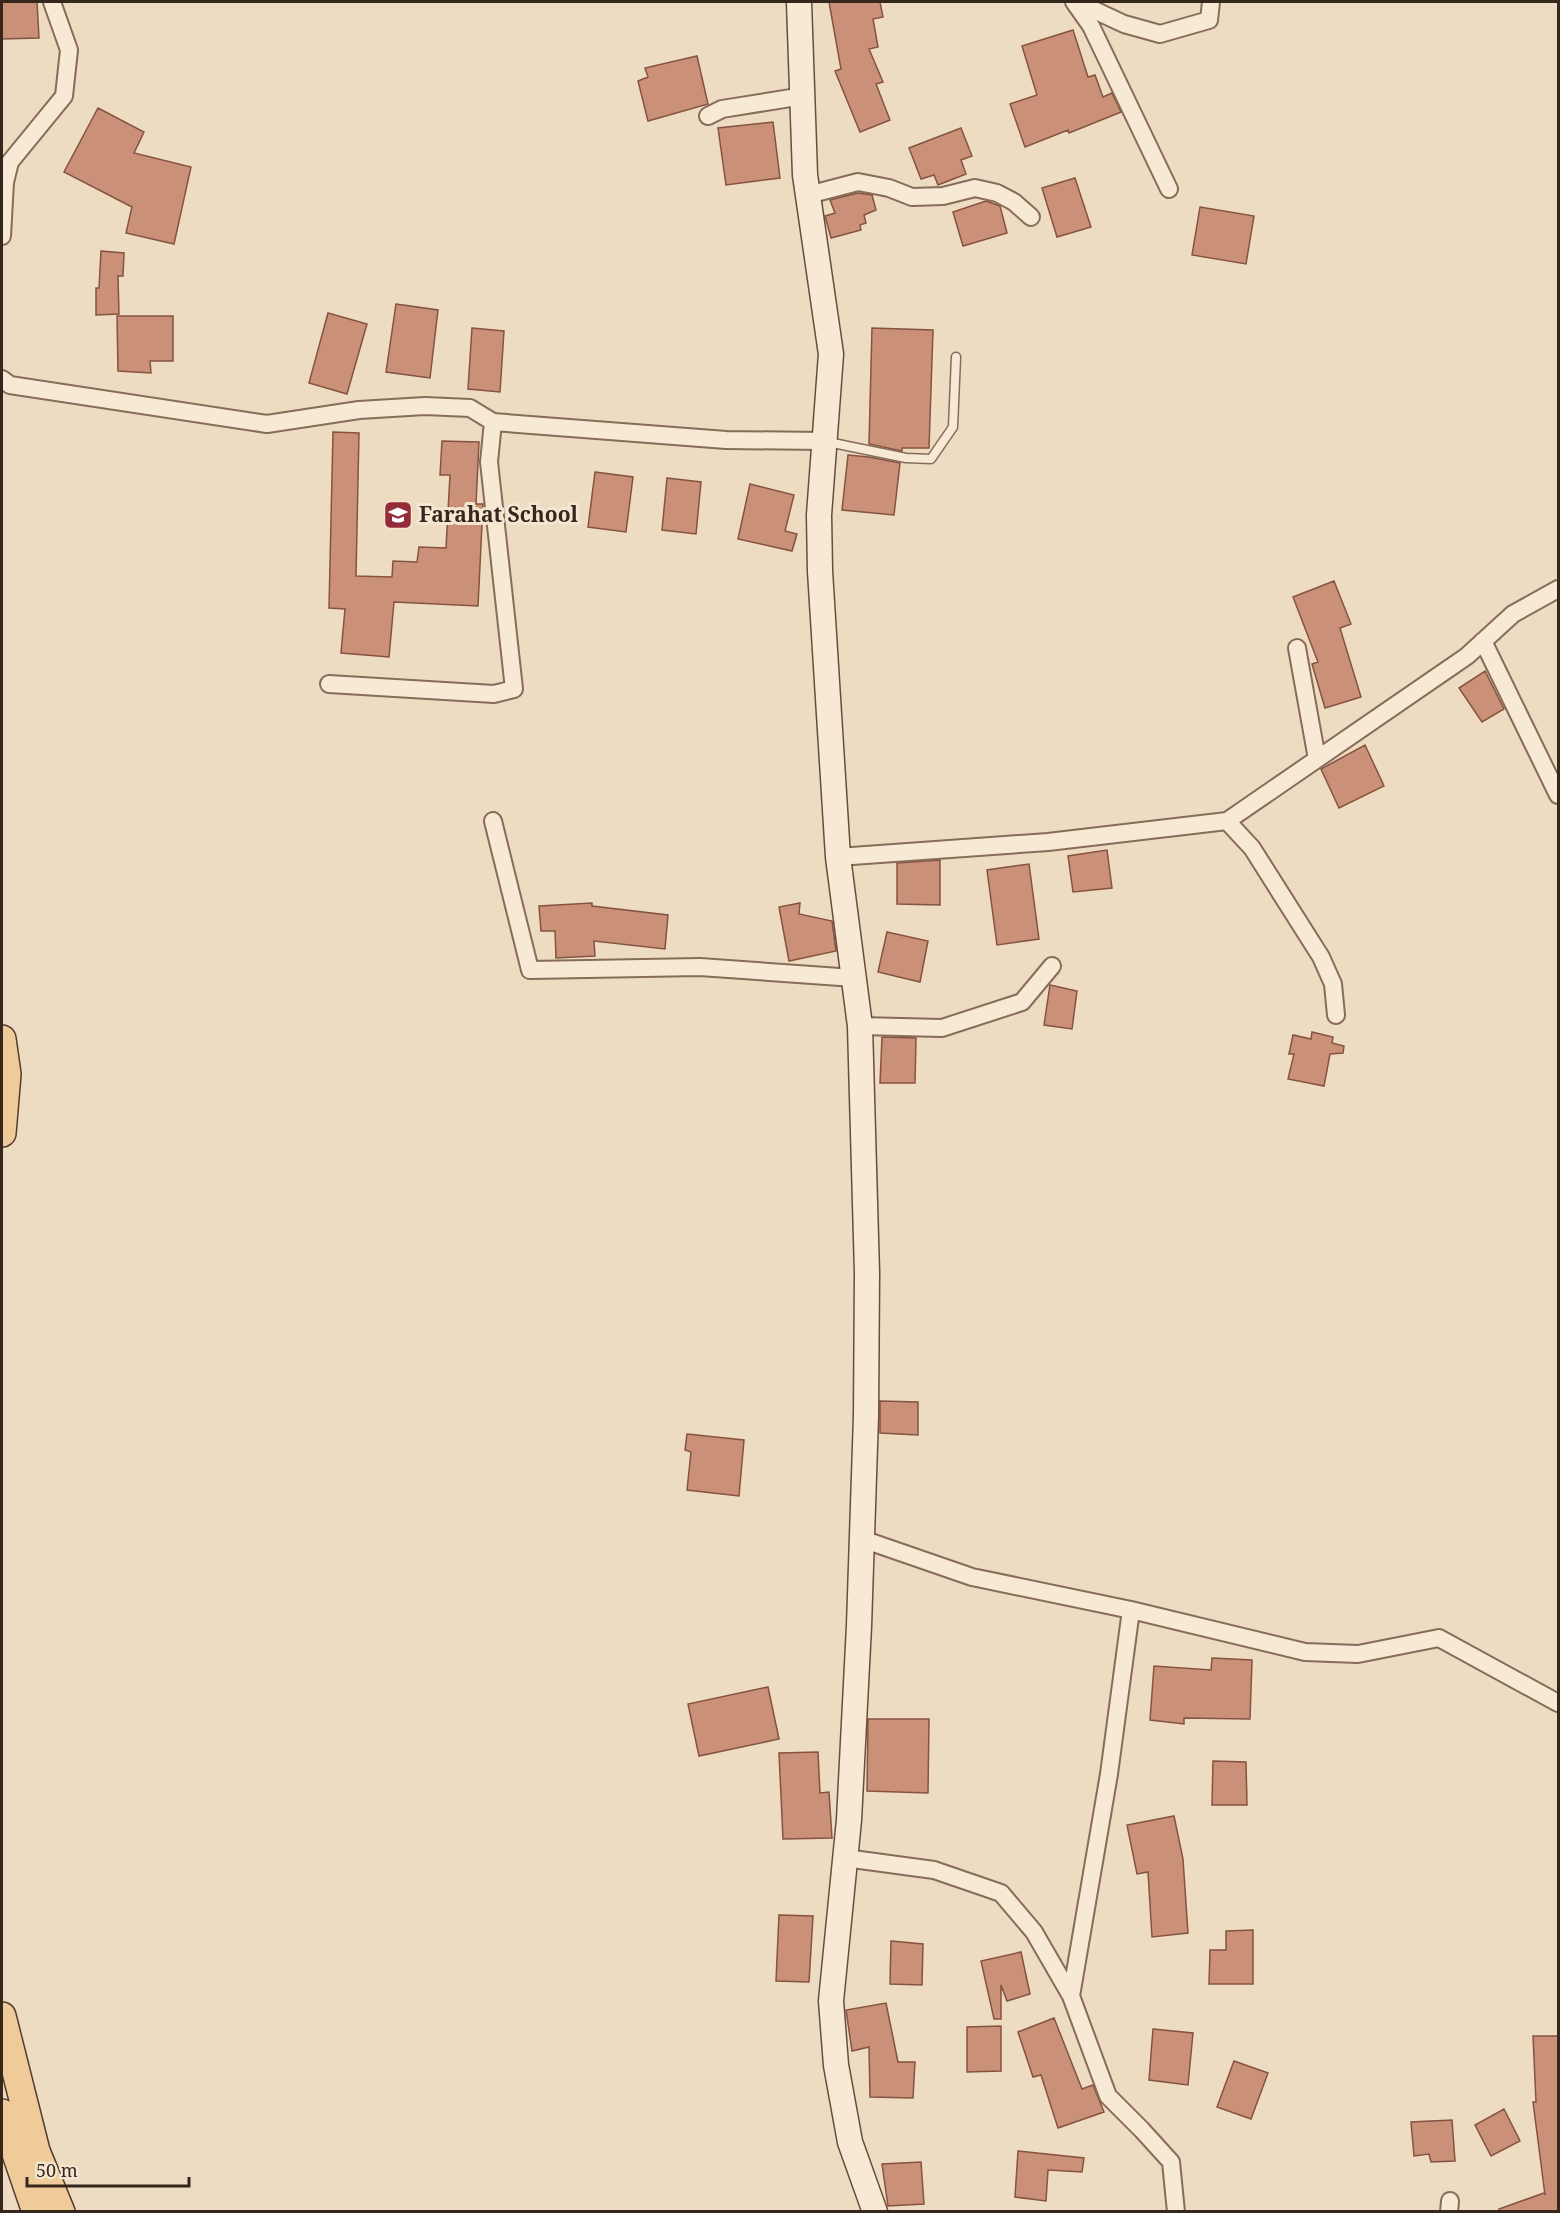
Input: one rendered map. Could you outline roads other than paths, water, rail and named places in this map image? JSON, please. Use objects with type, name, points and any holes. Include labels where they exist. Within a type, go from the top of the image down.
[{"type":"main road","points":[[2,1039],[6,1074],[2,1133]]},
{"type":"main road","points":[[2,2016],[36,2151],[61,2211]]},
{"type":"main road","points":[[2,2113],[36,2211]]},
{"type":"street","points":[[2,236],[5,182],[10,162],[64,96],[69,50],[52,2]]},
{"type":"street","points":[[799,2],[805,175],[831,354],[819,515],[820,571],[838,857],[860,1026],[867,1272],[862,1539],[849,1820],[831,2001],[836,2065],[850,2142],[875,2211]]},
{"type":"street","points":[[1076,2],[1124,24],[1160,34],[1209,20],[1210,2]]},
{"type":"street","points":[[1076,2],[1091,26],[1169,189]]},
{"type":"street","points":[[708,116],[722,109],[803,96]]},
{"type":"street","points":[[808,195],[858,182],[889,188],[912,197],[943,196],[975,188],[997,193],[1014,202],[1031,217]]},
{"type":"street","points":[[2,379],[10,385],[267,424],[359,410],[425,406],[470,408],[493,422],[726,440],[824,441]]},
{"type":"street","points":[[329,684],[494,694],[514,689],[489,462],[493,422]]},
{"type":"street","points":[[838,857],[1048,842],[1227,820],[1467,656],[1513,614],[1558,589]]},
{"type":"street","points":[[1483,641],[1558,795]]},
{"type":"street","points":[[1297,648],[1317,759]]},
{"type":"street","points":[[1227,820],[1252,848],[1321,957],[1333,984],[1336,1015]]},
{"type":"street","points":[[493,821],[530,970],[700,967],[854,978]]},
{"type":"street","points":[[860,1026],[942,1028],[1022,1002],[1053,966]]},
{"type":"street","points":[[862,1539],[972,1577],[1131,1610],[1305,1652],[1358,1654],[1439,1638],[1558,1703]]},
{"type":"street","points":[[1071,1996],[1109,1774],[1131,1610]]},
{"type":"street","points":[[845,1858],[934,1870],[1002,1893],[1034,1932],[1071,1996],[1108,2096],[1143,2130],[1171,2162],[1176,2211]]},
{"type":"lane","points":[[824,441],[906,458],[931,459],[953,427],[956,357]]},
{"type":"place","name":"Farahat School","points":[[398,515]]}]
